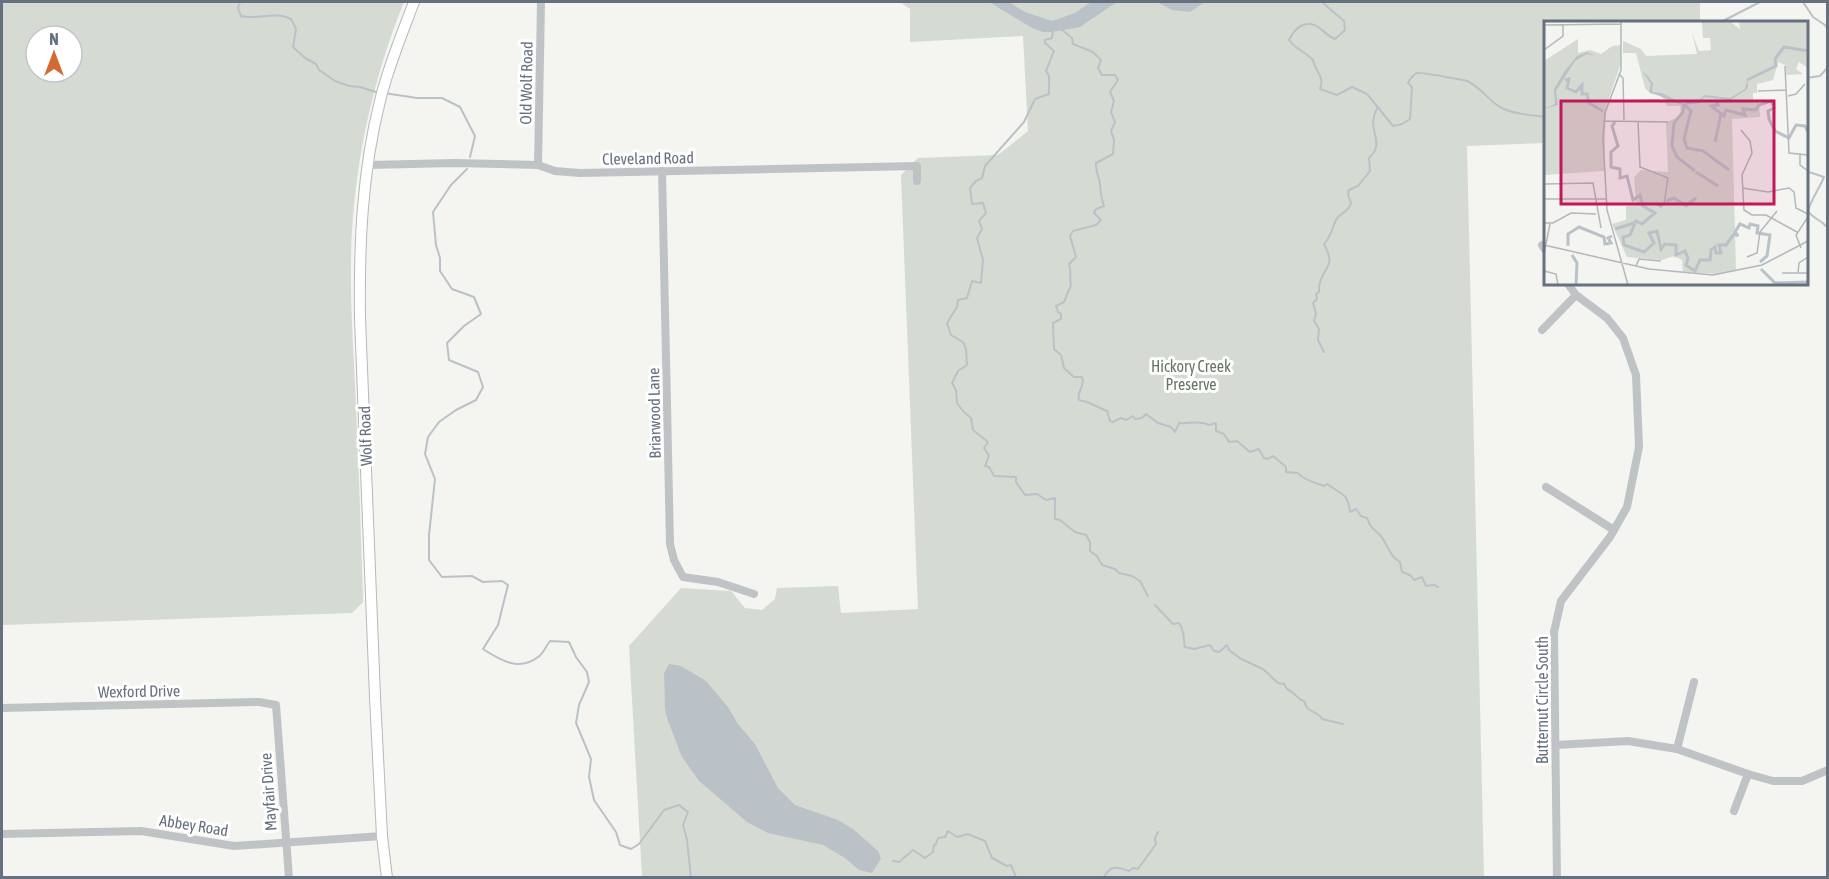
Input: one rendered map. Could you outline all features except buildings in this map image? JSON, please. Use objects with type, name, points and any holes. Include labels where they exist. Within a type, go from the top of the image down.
[{"type":"main road","name":"Wolf Road","points":[[387,878],[382,836],[360,318],[360,224],[368,165],[384,84],[414,2]]},
{"type":"street","name":"Old Wolf Road","points":[[538,165],[541,2]]},
{"type":"street","name":"Cleveland Road","points":[[368,165],[455,163],[538,165],[555,171],[580,173],[917,166],[917,181]]},
{"type":"street","name":"Briarwood Lane","points":[[662,171],[670,544],[674,560],[683,577],[718,582],[754,594]]},
{"type":"street","name":"Butternut Circle South","points":[[1557,878],[1554,632],[1561,601],[1614,530],[1627,507],[1639,447],[1636,375],[1623,338],[1607,318],[1576,296],[1569,285]]},
{"type":"street","points":[[1542,330],[1576,296]]},
{"type":"street","points":[[1546,487],[1614,530]]},
{"type":"street","points":[[1677,749],[1694,682]]},
{"type":"street","name":"Wexford Drive","points":[[2,708],[259,702],[276,705]]},
{"type":"street","name":"Mayfair Drive","points":[[276,705],[289,878]]},
{"type":"street","points":[[1556,746],[1628,741],[1677,749],[1773,781],[1802,781],[1827,770]]},
{"type":"street","points":[[1734,810],[1748,774]]},
{"type":"street","name":"Abbey Road","points":[[2,834],[141,831],[234,846],[382,836]]},
{"type":"green space","points":[[2,2],[404,2],[373,95],[360,160],[352,225],[351,295],[363,602],[352,613],[2,625]]},
{"type":"green space","name":"Hickory Creek Preserve","points":[[900,2],[989,2],[998,7],[994,2],[1700,2],[1700,21],[1544,21],[1544,143],[1467,146],[1484,877],[642,877],[629,646],[681,588],[731,591],[745,608],[762,610],[775,599],[777,588],[838,586],[841,613],[918,609],[901,175],[918,158],[998,155],[1028,131],[1023,36],[910,42],[910,9]]},
{"type":"shaded area","points":[[989,2],[1009,2],[1025,12],[1052,21],[1075,13],[1091,2],[1117,2],[1080,27],[1043,32],[1032,28]]},
{"type":"shaded area","points":[[1157,2],[1205,2],[1190,12],[1172,10]]},
{"type":"shaded area","points":[[669,664],[681,666],[706,681],[755,744],[778,788],[795,805],[838,820],[853,829],[878,851],[881,859],[872,873],[859,870],[845,858],[823,845],[768,833],[747,822],[699,781],[682,757],[665,710],[664,673]]},
{"type":"waterway","points":[[240,2],[238,8],[241,16],[279,16],[291,19],[296,29],[293,47],[335,81],[379,93]]},
{"type":"waterway","points":[[1322,2],[1344,21],[1345,30],[1335,39],[1316,26],[1307,24],[1297,29],[1289,40],[1313,60],[1321,79],[1320,89],[1337,95],[1352,87],[1367,94],[1393,126],[1410,119],[1412,87],[1408,83],[1411,77],[1417,73],[1426,74],[1467,81],[1504,109],[1519,114],[1544,117]]},
{"type":"waterway","points":[[1723,21],[1760,2]]},
{"type":"waterway","points":[[1803,2],[1813,17],[1825,25],[1828,30]]},
{"type":"waterway","points":[[1061,29],[1072,38],[1073,44],[1093,52],[1101,60],[1098,68],[1102,75],[1115,75],[1118,80],[1110,92],[1114,101],[1111,112],[1115,122],[1111,131],[1114,140],[1113,154],[1096,163],[1104,206],[1096,209],[1094,213],[1101,220],[1096,225],[1073,231],[1070,236],[1076,257],[1069,264],[1071,285],[1064,302],[1056,306],[1061,319],[1053,323],[1054,349],[1061,355],[1064,368],[1074,377],[1082,377],[1079,400],[1107,411],[1110,421],[1113,422],[1121,418],[1126,420],[1133,416],[1135,419],[1142,418],[1146,414],[1158,423],[1171,427],[1175,432],[1179,423],[1198,422],[1209,425],[1216,423],[1216,431],[1224,434],[1229,442],[1237,441],[1250,452],[1259,449],[1264,458],[1268,459],[1273,456],[1286,467],[1286,472],[1298,473],[1324,486],[1327,484],[1343,494],[1350,512],[1356,509],[1361,516],[1367,518],[1393,556],[1400,562],[1402,572],[1410,575],[1414,580],[1422,577],[1426,586],[1438,587]]},
{"type":"waterway","points":[[1053,30],[1052,38],[1045,40],[1045,43],[1054,51],[1046,71],[1049,76],[1049,94],[1035,99],[1024,122],[985,166],[982,178],[970,188],[972,204],[983,203],[986,213],[979,221],[982,229],[977,238],[983,260],[981,283],[972,281],[967,298],[958,300],[957,307],[947,323],[951,335],[963,342],[966,349],[967,365],[958,371],[952,383],[956,390],[957,403],[971,418],[973,430],[988,442],[984,448],[989,456],[985,466],[989,467],[994,476],[1016,477],[1016,482],[1025,495],[1037,494],[1046,500],[1055,498],[1055,519],[1060,520],[1075,532],[1086,535],[1090,542],[1090,551],[1097,556],[1102,565],[1140,581],[1148,596]]},
{"type":"waterway","points":[[1808,78],[1820,76],[1828,67]]},
{"type":"waterway","points":[[384,93],[417,98],[442,98],[460,107],[475,136],[470,157]]},
{"type":"waterway","points":[[1324,352],[1318,340],[1319,329],[1314,321],[1316,314],[1313,303],[1317,299],[1316,294],[1319,292],[1320,282],[1329,262],[1324,244],[1338,217],[1350,206],[1349,190],[1358,186],[1370,171],[1369,158],[1376,145],[1373,120],[1378,107]]},
{"type":"waterway","points":[[467,169],[451,185],[433,212],[440,271],[452,289],[474,297],[481,314],[464,326],[447,343],[449,360],[478,372],[483,387],[476,400],[439,422],[428,437],[425,454],[435,479],[429,535],[429,560],[442,577],[472,576],[483,582],[502,581],[508,585],[498,625],[483,649],[496,657],[510,663],[524,664],[540,656],[550,641],[569,642],[587,672],[589,682],[579,705],[576,723],[591,759],[589,777],[594,800],[616,832],[620,845],[631,849],[639,844],[664,810],[679,805],[688,812],[683,825],[691,878]]},
{"type":"waterway","points":[[1808,172],[1824,177],[1808,211]]},
{"type":"waterway","points":[[1808,211],[1828,229]]},
{"type":"waterway","points":[[1155,605],[1173,624],[1179,623],[1185,647],[1194,649],[1210,645],[1214,651],[1219,652],[1227,645],[1229,650],[1241,659],[1263,669],[1278,683],[1284,684],[1287,689],[1304,701],[1307,708],[1322,719],[1343,724]]},
{"type":"waterway","points":[[893,861],[899,862],[913,850],[925,858],[933,852],[938,838],[945,837],[948,831],[957,837],[968,834],[985,841],[992,858],[1007,866],[1011,865],[1016,877],[1021,878]]},
{"type":"waterway","points":[[1103,878],[1109,870],[1114,868],[1129,871],[1133,868],[1138,869],[1156,844],[1155,838],[1158,832]]}]
